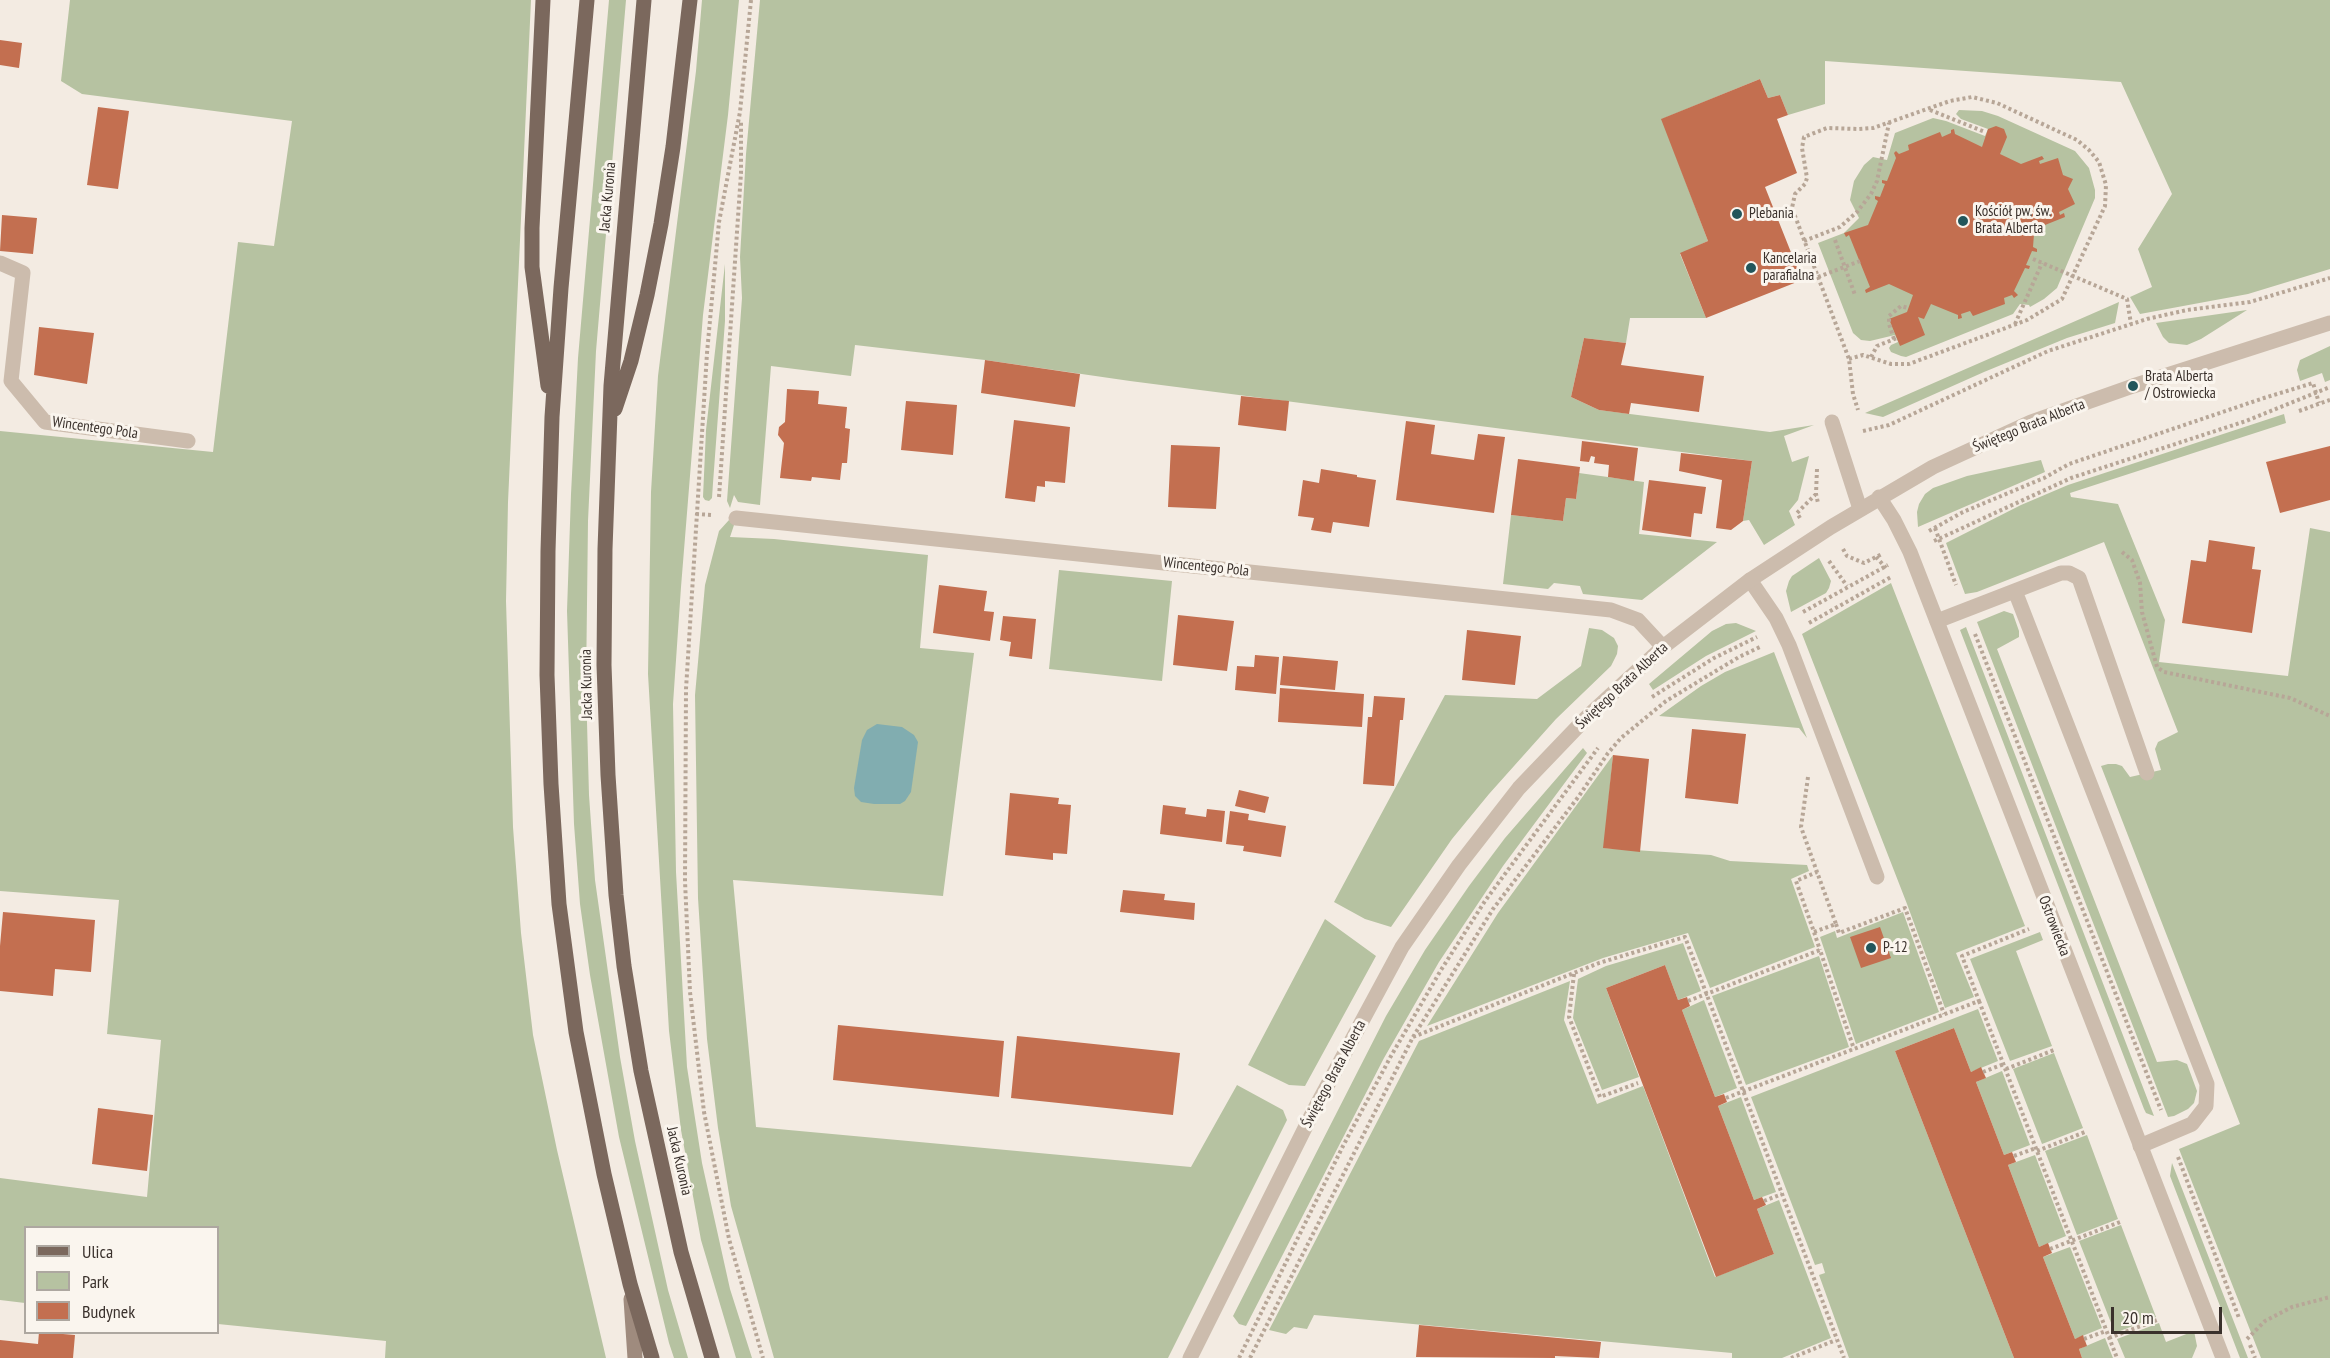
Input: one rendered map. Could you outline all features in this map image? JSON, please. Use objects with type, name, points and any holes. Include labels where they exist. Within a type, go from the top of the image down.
[{"type":"main road","points":[[543,0],[532,267],[552,417]]},
{"type":"main road","points":[[587,0],[561,288],[552,417],[547,675],[556,872],[570,991],[587,1093],[630,1284],[652,1358]]},
{"type":"main road","name":"Jacka Kuronia","points":[[644,0],[619,278],[610,426],[605,549],[604,665],[608,775],[616,895],[625,976],[648,1109],[681,1252],[712,1358]]},
{"type":"main road","points":[[610,426],[631,362],[661,224],[673,147],[690,0]]},
{"type":"street","name":"Wincentego Pola","points":[[0,262],[23,273],[11,381],[45,422],[188,441]]},
{"type":"street","name":"Świętego Brata Alberta","points":[[1190,1358],[1313,1112],[1402,947],[1459,865],[1519,788],[1588,716],[1663,647],[1750,580],[1879,497],[1933,467],[2031,422],[2133,386],[2330,323]]},
{"type":"street","points":[[1832,422],[1860,509]]},
{"type":"street","name":"Ostrowiecka","points":[[1879,497],[1894,520],[1907,547],[1937,621],[2223,1358]]},
{"type":"street","name":"Wincentego Pola","points":[[736,518],[1611,610],[1638,620],[1663,647]]},
{"type":"street","points":[[1937,621],[2061,573],[2068,573],[2079,578],[2146,774]]},
{"type":"street","points":[[1750,580],[1782,631],[1877,877]]},
{"type":"street","points":[[2015,591],[2206,1084],[2206,1106],[2199,1118],[2170,1135],[2140,1146]]},
{"type":"street","points":[[630,1284],[634,1358]]},
{"type":"path","points":[[751,0],[740,112],[719,222],[696,514],[686,690],[685,881],[695,1048],[711,1153],[737,1273],[763,1358]]},
{"type":"path","points":[[1849,359],[1863,355],[1891,364],[1909,364],[2038,315],[2062,299],[2074,277],[2106,200],[2106,185],[2099,162],[2090,150],[2077,140],[1983,99],[1961,98],[1866,129],[1827,128],[1804,137],[1802,148],[1807,178],[1805,184],[1795,194],[1792,208],[1849,359],[1853,394],[1859,415]]},
{"type":"path","points":[[1929,109],[1985,132]]},
{"type":"path","points":[[718,501],[741,173],[740,112]]},
{"type":"path","points":[[1804,241],[1840,227],[1857,212],[1870,194],[1877,181],[1889,123]]},
{"type":"path","points":[[1835,240],[1855,295]]},
{"type":"path","points":[[2033,259],[2127,299],[2131,324]]},
{"type":"path","points":[[1818,277],[1860,261]]},
{"type":"path","points":[[2015,324],[2042,263]]},
{"type":"path","points":[[2330,278],[2250,302],[2187,310],[2131,324],[2048,351],[1889,425],[1815,442],[1818,504],[1847,556],[1854,561],[1864,563],[1876,557],[1938,539],[2071,478],[2246,421],[2330,387]]},
{"type":"path","points":[[1871,357],[1877,346],[1895,339],[1888,324],[1890,314],[1901,306],[1908,308]]},
{"type":"path","points":[[1250,1358],[1413,1037],[1493,909],[1579,796],[1608,753],[1666,701],[1782,631],[1847,586],[1885,566],[1907,547],[1963,512],[2044,478],[2069,464],[2313,383],[2319,403]]},
{"type":"path","points":[[2299,411],[2330,400]]},
{"type":"path","points":[[1862,423],[1865,431]]},
{"type":"path","points":[[717,508],[717,515]]},
{"type":"path","points":[[1935,528],[2255,1358]]},
{"type":"path","points":[[2122,552],[2132,560],[2140,583],[2142,612],[2157,667],[2164,672],[2290,699],[2330,716]]},
{"type":"path","points":[[1648,700],[1714,658],[1782,631],[1893,577],[1876,557]]},
{"type":"path","points":[[1239,1358],[1343,1146],[1391,1056],[1441,970],[1485,901],[1524,846],[1603,742]]},
{"type":"path","points":[[1829,748],[1811,755],[1801,827],[1839,933],[1905,908],[1944,1014]]},
{"type":"path","points":[[1817,872],[1796,881],[1854,1049]]},
{"type":"path","points":[[1814,932],[1836,924]]},
{"type":"path","points":[[2032,928],[1962,956],[2117,1358]]},
{"type":"path","points":[[1413,1037],[1599,963],[1685,937],[1844,1358]]},
{"type":"path","points":[[1688,1001],[1820,950]]},
{"type":"path","points":[[1574,973],[1569,1017],[1600,1097],[1638,1083]]},
{"type":"path","points":[[1726,1098],[1979,1001]]},
{"type":"path","points":[[1983,1072],[2054,1050]]},
{"type":"path","points":[[2014,1156],[2085,1132]]},
{"type":"path","points":[[1764,1201],[1782,1194]]},
{"type":"path","points":[[2050,1249],[2120,1222]]},
{"type":"path","points":[[2247,1339],[2265,1321],[2292,1307],[2330,1297]]},
{"type":"path","points":[[2109,1338],[2157,1320]]},
{"type":"path","points":[[2084,1339],[2106,1330]]},
{"type":"path","points":[[1791,1358],[1836,1340]]},
{"type":"green space","points":[[70,0],[531,0],[508,502],[506,601],[513,827],[521,933],[533,1035],[557,1150],[606,1358],[385,1358],[386,1341],[219,1324],[219,1226],[24,1226],[24,1303],[0,1300],[0,1178],[147,1197],[161,1040],[107,1034],[119,900],[0,891],[0,431],[213,452],[238,242],[274,246],[292,121],[82,94],[61,81]]},
{"type":"green space","points":[[609,0],[626,0],[596,351],[588,521],[586,686],[589,795],[595,880],[620,1057],[635,1141],[668,1290],[688,1358],[674,1358],[669,1343],[619,1137],[590,975],[580,904],[574,824],[567,611],[571,494],[578,358]]},
{"type":"green space","points":[[702,0],[739,0],[728,115],[703,315],[681,587],[673,704],[676,872],[687,1067],[702,1163],[730,1289],[752,1358],[736,1358],[701,1240],[681,1130],[669,1031],[648,674],[651,492],[658,376],[696,71]]},
{"type":"green space","points":[[760,0],[2330,0],[2330,269],[2248,294],[2140,314],[2130,297],[2152,287],[2138,249],[2172,194],[2121,82],[1825,61],[1825,104],[1788,115],[1780,95],[1768,98],[1760,79],[1662,119],[1708,241],[1680,254],[1706,318],[1630,318],[1626,343],[1584,338],[1571,397],[1599,410],[1770,432],[1814,425],[1784,436],[1792,462],[1809,456],[1798,500],[1789,511],[1795,525],[1764,545],[1749,520],[1743,521],[1752,461],[855,345],[851,376],[771,366],[760,505],[738,502],[734,495],[730,508],[727,501],[742,298],[740,257],[746,154]]},
{"type":"green space","name":"Kościół pw. św. Brata Alberta","points":[[1959,110],[1982,111],[1998,116],[2075,151],[2089,168],[2095,198],[2057,288],[2044,299],[2030,307],[2020,304],[2013,314],[1906,357],[1901,356],[1891,352],[1889,348],[1898,342],[1895,335],[1870,341],[1861,340],[1853,333],[1818,243],[1844,233],[1859,218],[1850,200],[1854,181],[1864,165],[1873,157],[1887,160],[1895,133],[1933,118],[1985,136],[1988,129],[1961,119],[1956,114]]},
{"type":"green space","points":[[725,264],[725,321],[712,498],[709,501],[703,497],[706,430]]},
{"type":"green space","points":[[2119,302],[2115,323],[2067,338],[1883,417],[1865,413]]},
{"type":"green space","points":[[2247,310],[2201,339],[2187,345],[2169,343],[2156,323]]},
{"type":"green space","points":[[2330,346],[2330,380],[2325,382],[2322,373],[2300,381],[2297,370],[2300,360]]},
{"type":"green space","points":[[2284,414],[2286,423],[2070,493],[2071,497],[2118,504],[2165,620],[2159,662],[2288,676],[2310,528],[2330,532],[2330,1358],[2261,1358],[2179,1149],[2240,1124],[2101,766],[2116,764],[2122,766],[2130,777],[2161,770],[2155,749],[2158,742],[2178,732],[2104,542],[1977,592],[1965,594],[1946,543],[2021,505],[2068,485]]},
{"type":"green space","points":[[2041,460],[2045,472],[1918,527],[1919,504],[1925,494],[1933,488],[1967,476]]},
{"type":"green space","points":[[1579,473],[1644,482],[1639,534],[1717,542],[1642,600],[1583,594],[1580,586],[1554,583],[1548,589],[1503,584],[1511,515],[1563,521],[1566,498],[1576,499]]},
{"type":"green space","points":[[729,520],[734,525],[730,537],[774,539],[928,555],[920,648],[974,653],[943,896],[733,880],[756,1127],[1191,1167],[1237,1085],[1283,1110],[1287,1120],[1168,1358],[774,1358],[731,1206],[718,1128],[707,1039],[698,898],[695,695],[705,585],[719,531]]},
{"type":"green space","points":[[1819,558],[1831,581],[1829,588],[1826,593],[1791,612],[1786,591],[1789,581],[1792,576]]},
{"type":"green space","points":[[1059,570],[1172,581],[1162,681],[1049,669]]},
{"type":"green space","points":[[1891,583],[2025,926],[1956,953],[1974,997],[1945,1008],[1802,634]]},
{"type":"green space","points":[[2004,611],[2013,614],[2019,637],[1997,649],[2157,1062],[2177,1060],[2187,1064],[2197,1091],[2194,1103],[2174,1116],[2168,1117],[1977,622]]},
{"type":"green space","points":[[1736,623],[1756,631],[1706,656],[1653,690],[1649,684],[1712,631],[1726,624]]},
{"type":"green space","points":[[1966,627],[2154,1116],[2146,1113],[2144,1109],[1960,630]]},
{"type":"green space","points":[[1589,628],[1602,630],[1614,638],[1618,646],[1611,666],[1556,719],[1489,794],[1452,839],[1391,927],[1365,919],[1334,902],[1445,695],[1537,699],[1581,666]]},
{"type":"green space","points":[[1774,652],[1807,738],[1799,728],[1659,716],[1725,672]]},
{"type":"green space","points":[[1583,748],[1587,753],[1503,866],[1439,962],[1384,1058],[1246,1326],[1239,1324],[1233,1316],[1386,1016],[1425,950],[1505,838]]},
{"type":"green space","points":[[1613,755],[1604,848],[1711,855],[1730,861],[1807,865],[1809,871],[1791,879],[1815,947],[1710,988],[1688,933],[1603,958],[1427,1026],[1498,913]]},
{"type":"green space","points":[[1903,912],[1939,1012],[1856,1044],[1820,937],[1835,931],[1837,938]]},
{"type":"green space","points":[[1325,919],[1376,956],[1305,1086],[1289,1085],[1248,1065]]},
{"type":"green space","points":[[2040,932],[2043,940],[2016,951],[2052,1046],[2010,1061],[1970,959]]},
{"type":"green space","points":[[1683,943],[1701,991],[1678,1000],[1665,965],[1606,988],[1639,1077],[1602,1090],[1573,1018],[1578,979],[1606,966]]},
{"type":"green space","points":[[1819,956],[1849,1047],[1746,1085],[1712,996]]},
{"type":"green space","points":[[1570,981],[1564,1020],[1597,1104],[1643,1086],[1715,1277],[1774,1254],[1757,1209],[1779,1200],[1831,1338],[1782,1358],[1732,1358],[1732,1353],[1314,1315],[1307,1329],[1294,1327],[1286,1334],[1269,1330],[1419,1041]]},
{"type":"green space","points":[[1704,1000],[1737,1088],[1715,1097],[1682,1010]]},
{"type":"green space","points":[[1978,1009],[1998,1061],[1971,1072],[1954,1028],[1895,1051],[2014,1358],[1849,1358],[1819,1275],[1825,1273],[1822,1263],[1815,1265],[1751,1097]]},
{"type":"green space","points":[[2054,1053],[2083,1128],[2042,1144],[2013,1069]]},
{"type":"green space","points":[[2002,1071],[2030,1145],[2004,1155],[1976,1082]]},
{"type":"green space","points":[[1741,1097],[1776,1192],[1754,1200],[1718,1106]]},
{"type":"green space","points":[[2087,1135],[2118,1219],[2077,1235],[2045,1151]]},
{"type":"green space","points":[[2035,1155],[2066,1236],[2039,1247],[2008,1165]]},
{"type":"green space","points":[[2172,1163],[2248,1358],[2240,1358],[2170,1176]]},
{"type":"green space","points":[[2121,1225],[2156,1317],[2115,1333],[2079,1241]]},
{"type":"green space","points":[[2070,1247],[2102,1328],[2075,1339],[2043,1257]]},
{"type":"green space","points":[[2159,1323],[2166,1342],[2194,1331],[2197,1346],[2192,1358],[2125,1358],[2117,1339]]},
{"type":"green space","points":[[2105,1338],[2113,1358],[2082,1358],[2079,1349]]},
{"type":"water","points":[[877,724],[902,727],[914,735],[918,742],[911,792],[900,804],[861,802],[855,796],[854,788],[862,740],[867,730]]},
{"type":"building","points":[[0,40],[22,43],[19,68],[0,65]]},
{"type":"building","name":"Plebania","points":[[1760,79],[1768,98],[1780,95],[1788,115],[1777,119],[1797,173],[1765,187],[1802,280],[1706,318],[1680,253],[1708,241],[1661,119]]},
{"type":"building","points":[[98,107],[129,111],[118,189],[87,185]]},
{"type":"building","name":"Kościół pw. św. Brata Alberta","points":[[1996,126],[2004,129],[2007,137],[2000,154],[2021,164],[2042,156],[2044,159],[2039,161],[2040,164],[2058,158],[2063,175],[2073,179],[2068,189],[2075,204],[2059,212],[2060,215],[2064,213],[2065,217],[2045,225],[2034,234],[2033,247],[2037,249],[2037,252],[2032,251],[2026,265],[2030,266],[2029,269],[2025,268],[2014,291],[2018,295],[2014,298],[2012,295],[2004,298],[2005,304],[1973,316],[1970,311],[1961,314],[1962,318],[1958,319],[1958,315],[1931,304],[1924,319],[1918,317],[1925,335],[1900,346],[1889,319],[1907,312],[1913,295],[1889,284],[1866,293],[1865,290],[1870,287],[1849,235],[1846,237],[1844,233],[1868,225],[1878,201],[1875,196],[1880,197],[1885,184],[1882,180],[1887,181],[1896,158],[1894,153],[1896,151],[1899,154],[1909,150],[1908,145],[1940,132],[1942,137],[1954,129],[1955,134],[1982,147],[1988,129]]},
{"type":"building","points":[[2,215],[37,218],[33,254],[0,251]]},
{"type":"building","points":[[39,327],[94,333],[87,384],[34,375]]},
{"type":"building","points":[[1584,338],[1626,343],[1621,365],[1704,376],[1699,412],[1631,403],[1629,414],[1599,410],[1571,397]]},
{"type":"building","points":[[985,360],[1080,374],[1075,407],[981,393]]},
{"type":"building","points":[[787,389],[819,391],[818,404],[847,407],[845,428],[850,429],[847,463],[842,463],[840,480],[812,477],[811,481],[780,478],[784,443],[778,435],[779,427],[785,422]]},
{"type":"building","points":[[1241,396],[1289,401],[1286,431],[1238,425]]},
{"type":"building","points":[[906,401],[957,405],[953,455],[901,450]]},
{"type":"building","points":[[1014,420],[1070,427],[1065,483],[1045,481],[1045,487],[1037,486],[1035,502],[1005,498]]},
{"type":"building","points":[[1406,421],[1435,425],[1431,454],[1474,460],[1478,434],[1505,437],[1494,513],[1396,500]]},
{"type":"building","points":[[1582,441],[1638,448],[1634,481],[1608,477],[1609,465],[1594,463],[1595,457],[1591,456],[1589,462],[1580,461]]},
{"type":"building","points":[[1171,445],[1220,447],[1216,509],[1168,507]]},
{"type":"building","points":[[2330,446],[2330,500],[2280,513],[2266,462]]},
{"type":"building","points":[[1681,453],[1752,461],[1743,521],[1731,530],[1716,528],[1722,480],[1679,471]]},
{"type":"building","points":[[1518,459],[1580,467],[1576,499],[1566,498],[1563,521],[1511,515]]},
{"type":"building","points":[[1321,469],[1376,480],[1369,527],[1333,522],[1331,533],[1311,530],[1314,518],[1298,516],[1303,480],[1319,483]]},
{"type":"building","points":[[1649,480],[1706,487],[1702,514],[1694,513],[1691,537],[1642,530]]},
{"type":"building","points":[[2209,540],[2255,547],[2252,569],[2261,570],[2252,633],[2182,623],[2191,560],[2206,562]]},
{"type":"building","points":[[939,585],[987,591],[984,611],[994,612],[990,641],[933,633]]},
{"type":"building","points":[[1178,615],[1234,621],[1227,671],[1173,665]]},
{"type":"building","points":[[1003,616],[1036,619],[1032,659],[1009,656],[1011,642],[1000,640]]},
{"type":"building","points":[[1467,630],[1521,636],[1515,685],[1462,680]]},
{"type":"building","points":[[1255,655],[1279,657],[1276,694],[1235,690],[1237,666],[1254,667]]},
{"type":"building","points":[[1283,656],[1338,661],[1335,690],[1280,685]]},
{"type":"building","points":[[1280,688],[1364,694],[1362,727],[1278,722]]},
{"type":"building","points":[[1374,696],[1405,698],[1403,720],[1400,720],[1394,786],[1363,784],[1368,717],[1372,717]]},
{"type":"building","points":[[1692,729],[1746,734],[1738,804],[1685,798]]},
{"type":"building","points":[[1613,755],[1649,759],[1640,852],[1603,848]]},
{"type":"building","points":[[1239,790],[1269,797],[1265,813],[1235,806]]},
{"type":"building","points":[[1010,793],[1059,798],[1058,804],[1071,805],[1067,854],[1053,853],[1053,860],[1005,855]]},
{"type":"building","points":[[1163,805],[1186,808],[1185,814],[1206,817],[1207,809],[1225,811],[1222,842],[1160,834]]},
{"type":"building","points":[[1230,811],[1249,814],[1248,820],[1286,826],[1281,857],[1243,851],[1244,846],[1226,844]]},
{"type":"building","points":[[1123,890],[1165,894],[1164,900],[1195,903],[1194,920],[1120,912]]},
{"type":"building","points":[[3,912],[95,920],[91,972],[55,969],[53,996],[0,991]]},
{"type":"building","name":"P-12","points":[[1880,927],[1891,958],[1861,968],[1850,937]]},
{"type":"building","points":[[1665,965],[1678,1000],[1687,997],[1690,1006],[1682,1010],[1715,1097],[1724,1094],[1727,1102],[1718,1106],[1754,1200],[1762,1197],[1766,1205],[1757,1209],[1774,1254],[1716,1277],[1606,988]]},
{"type":"building","points":[[838,1025],[1004,1041],[999,1097],[833,1080]]},
{"type":"building","points":[[1954,1028],[1971,1072],[1981,1067],[1986,1078],[1976,1082],[2004,1155],[2012,1152],[2016,1162],[2008,1165],[2039,1247],[2048,1243],[2052,1253],[2043,1257],[2075,1339],[2083,1335],[2087,1346],[2079,1349],[2082,1358],[2014,1358],[1895,1051]]},
{"type":"building","points":[[1017,1036],[1180,1053],[1173,1115],[1011,1098]]},
{"type":"building","points":[[98,1108],[153,1115],[147,1171],[92,1164]]},
{"type":"building","points":[[1419,1325],[1601,1342],[1599,1358],[1416,1357]]},
{"type":"building","points":[[39,1334],[75,1335],[73,1358],[0,1358],[0,1340],[38,1344]]},
{"type":"place","name":"Plebania","points":[[1737,214]]},
{"type":"place","name":"Kościół pw. św. Brata Alberta","points":[[1963,221]]},
{"type":"place","name":"Kancelaria parafialna","points":[[1751,268]]},
{"type":"place","name":"Brata Alberta / Ostrowiecka","points":[[2133,386]]},
{"type":"place","name":"P-12","points":[[1871,948]]}]
